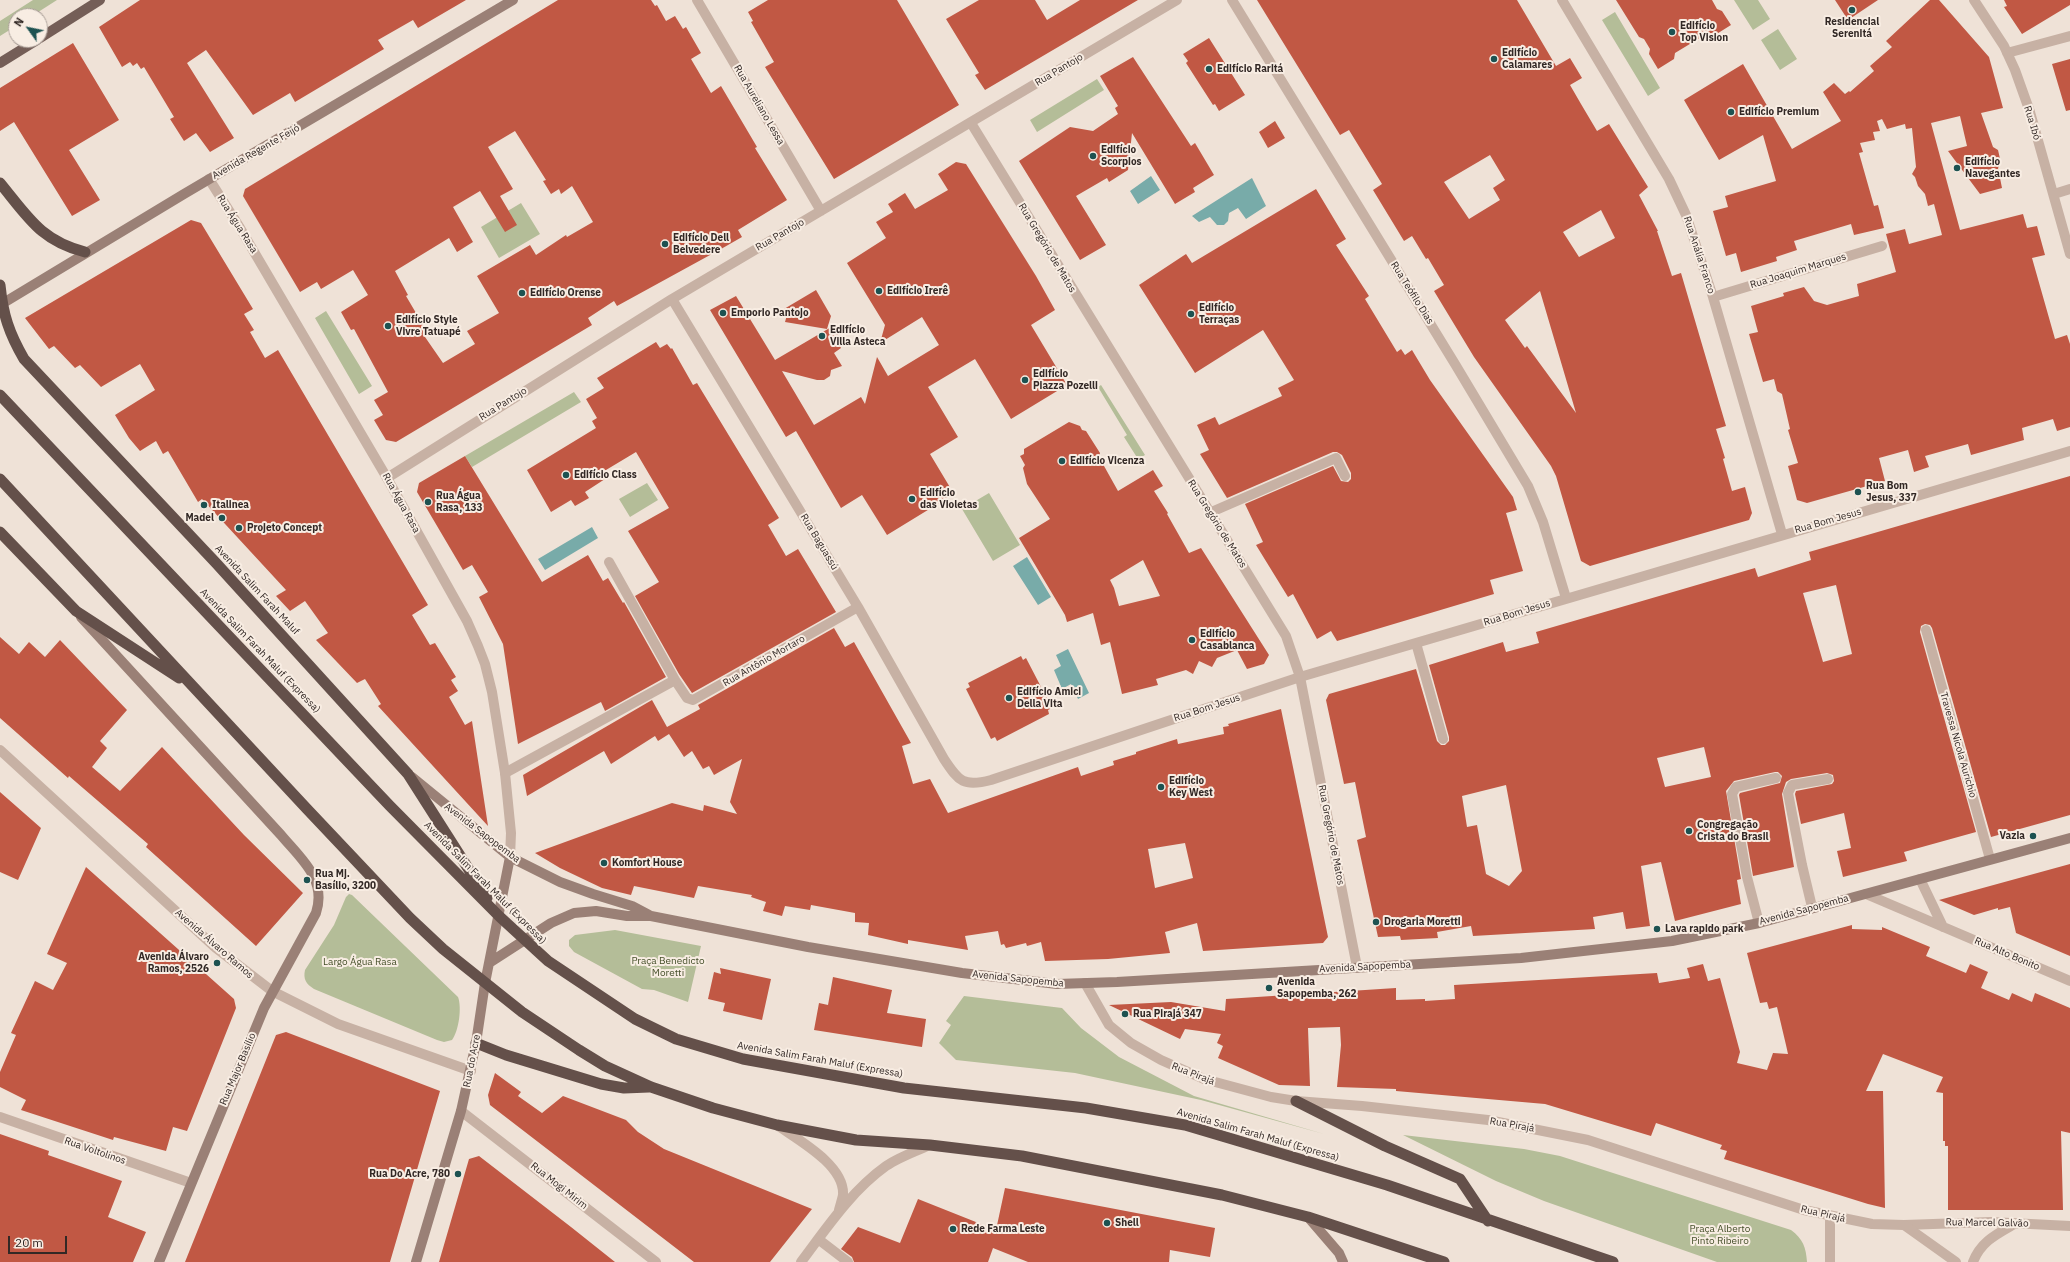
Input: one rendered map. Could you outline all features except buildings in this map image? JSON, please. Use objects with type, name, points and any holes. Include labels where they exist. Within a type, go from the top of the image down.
[{"type":"highway","points":[[0,183],[35,226],[50,238],[66,247],[85,252]]},
{"type":"highway","name":"Avenida Salim Farah Maluf","points":[[0,285],[1,304],[12,338],[24,359],[191,536],[350,708],[408,774],[500,917]]},
{"type":"highway","name":"Avenida Salim Farah Maluf (Expressa)","points":[[0,396],[390,806],[500,917],[525,941],[554,965],[635,1019],[676,1039],[743,1059],[904,1088],[1086,1108],[1185,1125],[1387,1185],[1488,1221],[1613,1262]]},
{"type":"highway","points":[[0,479],[410,918],[443,949],[529,1017],[605,1066],[651,1087],[713,1108],[777,1125],[856,1140],[930,1145],[1022,1156],[1222,1195],[1308,1217],[1444,1262]]},
{"type":"highway","points":[[0,532],[76,611],[193,687]]},
{"type":"highway","points":[[476,1043],[506,1055],[601,1084],[624,1088],[651,1087]]},
{"type":"highway","points":[[1296,1102],[1385,1146],[1460,1179],[1488,1221]]},
{"type":"main road","points":[[48,33],[100,0]]},
{"type":"main road","name":"Avenida Regente Feijó","points":[[1,304],[85,252],[513,0]]},
{"type":"main road","points":[[0,63],[24,48]]},
{"type":"main road","name":"Rua Major Basílio","points":[[76,611],[281,835],[309,869],[316,880],[320,900],[316,913],[272,991],[239,1065],[159,1262]]},
{"type":"main road","name":"Avenida Sapopemba","points":[[408,774],[510,856],[560,882],[632,906],[651,916]]},
{"type":"main road","name":"Avenida Sapopemba","points":[[489,962],[525,941],[551,923],[574,913],[596,911],[627,916],[651,916],[808,947],[962,973],[1057,984],[1521,958],[1672,941],[1759,923],[2070,838]]},
{"type":"main road","name":"Rua do Acre","points":[[416,1262],[461,1111],[471,1071],[485,983],[500,917],[510,856]]},
{"type":"main road","points":[[1308,1217],[1339,1253],[1343,1262]]},
{"type":"street","name":"Rua Aureliano Lessa","points":[[697,0],[821,211]]},
{"type":"street","name":"Rua Pantojo","points":[[387,478],[672,298],[1177,0]]},
{"type":"street","name":"Rua Teófilo Dias","points":[[1232,0],[1451,357],[1528,486],[1543,522],[1566,598]]},
{"type":"street","name":"Rua Anália Franco","points":[[1562,0],[1679,199],[1713,297],[1782,534]]},
{"type":"street","name":"Rua Ibó","points":[[1974,0],[2007,53],[2030,112],[2070,254]]},
{"type":"street","points":[[2007,53],[2070,36]]},
{"type":"street","name":"Rua Gregório de Matos","points":[[970,123],[1286,636],[1300,677],[1357,967]]},
{"type":"street","name":"Rua Água Rasa","points":[[209,179],[240,228],[387,478],[467,621],[485,664],[492,692],[505,773],[511,833],[510,856]]},
{"type":"street","points":[[2054,194],[2070,189]]},
{"type":"street","name":"Rua Joaquim Marques","points":[[1713,297],[1882,246]]},
{"type":"street","name":"Rua Baguassú","points":[[672,298],[858,607],[944,759],[955,776],[967,783]]},
{"type":"street","name":"Rua Bom Jesus","points":[[967,783],[974,784],[991,780],[1300,677],[1782,534],[2070,451]]},
{"type":"street","points":[[1209,513],[1336,458],[1345,476]]},
{"type":"street","name":"Rua Antônio Mortaro","points":[[609,562],[675,680],[687,698],[693,700],[858,607]]},
{"type":"street","name":"Travessa Nicola Aurichio","points":[[1926,630],[1990,859]]},
{"type":"street","points":[[1416,643],[1443,739]]},
{"type":"street","points":[[505,773],[675,680]]},
{"type":"street","name":"Avenida Álvaro Ramos","points":[[0,750],[216,948],[272,991],[338,1024],[471,1071]]},
{"type":"street","points":[[1759,923],[1747,877],[1732,794],[1736,787],[1776,778]]},
{"type":"street","points":[[1812,908],[1788,793],[1792,785],[1828,779]]},
{"type":"street","points":[[1920,879],[1943,927]]},
{"type":"street","name":"Rua Alto Bonito","points":[[1866,894],[2070,981]]},
{"type":"street","name":"Rua Pirajá","points":[[1085,983],[1110,1025],[1130,1043],[1160,1060],[1204,1079],[1271,1097],[1296,1102],[1362,1106],[1480,1119],[1555,1132],[1588,1140],[1797,1208],[1872,1224],[1904,1225]]},
{"type":"street","name":"Rua Mogi Mirim","points":[[461,1111],[656,1262]]},
{"type":"street","name":"Rua Voltolinos","points":[[0,1117],[191,1183]]},
{"type":"street","points":[[777,1125],[831,1166],[842,1186],[843,1195],[838,1212]]},
{"type":"street","points":[[801,1262],[838,1212],[887,1165],[930,1145]]},
{"type":"street","points":[[1830,1216],[1830,1262]]},
{"type":"street","name":"Rua Marcel Galvão","points":[[1904,1225],[1941,1223],[2016,1223],[2070,1226]]},
{"type":"street","points":[[1973,1262],[1982,1245],[1988,1238],[2016,1223]]},
{"type":"street","points":[[1904,1225],[1956,1262]]},
{"type":"street","points":[[818,1239],[848,1262]]},
{"type":"green space","points":[[33,0],[57,0],[44,8],[20,8]]},
{"type":"green space","points":[[1734,0],[1758,0],[1770,19],[1753,30]]},
{"type":"green space","points":[[1615,12],[1660,88],[1648,96],[1602,20]]},
{"type":"green space","points":[[8,16],[8,31],[0,36],[0,21]]},
{"type":"green space","points":[[1778,29],[1797,59],[1780,70],[1761,40]]},
{"type":"green space","points":[[1097,79],[1104,90],[1037,132],[1030,120]]},
{"type":"green space","points":[[521,203],[540,234],[499,258],[481,227]]},
{"type":"green space","points":[[326,311],[372,386],[359,394],[315,318]]},
{"type":"green space","points":[[1101,385],[1145,455],[1138,459],[1124,437],[1127,435],[1098,387]]},
{"type":"green space","points":[[574,392],[581,402],[472,467],[465,456]]},
{"type":"green space","points":[[647,483],[658,500],[630,517],[619,499]]},
{"type":"green space","points":[[989,493],[1020,545],[993,561],[962,509]]},
{"type":"green space","name":"Largo Água Rasa","points":[[349,894],[352,895],[458,997],[460,1007],[459,1019],[452,1040],[444,1042],[437,1040],[314,989],[307,983],[304,976],[305,970],[334,925],[346,897]]},
{"type":"green space","name":"Praça Benedicto Moretti","points":[[615,930],[701,946],[688,1002],[654,990],[642,989],[574,952],[569,946],[569,940],[575,935]]},
{"type":"green space","points":[[964,996],[1062,1008],[1081,1028],[1119,1057],[1194,1096],[1324,1134],[1201,1100],[1075,1073],[956,1060],[939,1043],[951,1025],[946,1021]]},
{"type":"green space","name":"Praça Alberto Pinto Ribeiro","points":[[1403,1135],[1524,1149],[1560,1156],[1791,1230],[1803,1244],[1807,1262],[1717,1262],[1544,1201],[1496,1181]]},
{"type":"water","points":[[1151,176],[1160,190],[1138,204],[1130,191]]},
{"type":"water","points":[[1252,178],[1266,206],[1246,219],[1238,208],[1229,213],[1228,221],[1224,225],[1217,225],[1210,217],[1199,222],[1192,216]]},
{"type":"water","points":[[592,527],[598,538],[545,570],[538,559]]},
{"type":"water","points":[[1027,557],[1051,597],[1038,605],[1013,566]]},
{"type":"water","points":[[1068,649],[1089,693],[1078,699],[1071,684],[1062,689],[1054,670],[1061,666],[1056,655]]},
{"type":"place","name":"Residencial Serenitá","points":[[1852,10]]},
{"type":"place","name":"Edifício Top Vision","points":[[1672,32]]},
{"type":"place","name":"Edifício Calamares","points":[[1494,59]]},
{"type":"place","name":"Edifício Raritá","points":[[1209,69]]},
{"type":"place","name":"Edifício Premium","points":[[1731,112]]},
{"type":"place","name":"Edifício Scorpios","points":[[1093,156]]},
{"type":"place","name":"Edifício Navegantes","points":[[1957,168]]},
{"type":"place","name":"Edifício Dell Belvedere","points":[[665,244]]},
{"type":"place","name":"Edifício Irerê","points":[[879,291]]},
{"type":"place","name":"Edifício Orense","points":[[522,293]]},
{"type":"place","name":"Emporio Pantojo","points":[[723,313]]},
{"type":"place","name":"Edifício Terraças","points":[[1191,314]]},
{"type":"place","name":"Edifício Style Vivre Tatuapé","points":[[388,326]]},
{"type":"place","name":"Edifício Villa Asteca","points":[[822,336]]},
{"type":"place","name":"Edifício Piazza Pozelli","points":[[1025,380]]},
{"type":"place","name":"Edifício Vicenza","points":[[1062,461]]},
{"type":"place","name":"Edifício Class","points":[[566,475]]},
{"type":"place","name":"Rua Bom Jesus, 337","points":[[1858,492]]},
{"type":"place","name":"Edifício das Violetas","points":[[912,499]]},
{"type":"place","name":"Rua Água Rasa, 133","points":[[428,502]]},
{"type":"place","name":"Italinea","points":[[204,505]]},
{"type":"place","name":"Madel","points":[[222,518]]},
{"type":"place","name":"Projeto Concept","points":[[239,528]]},
{"type":"place","name":"Edifício Casablanca","points":[[1192,640]]},
{"type":"place","name":"Edifício Amici Della Vita","points":[[1009,698]]},
{"type":"place","name":"Edifício Key West","points":[[1161,787]]},
{"type":"place","name":"Congregação Crista do Brasil","points":[[1689,831]]},
{"type":"place","name":"Vazia","points":[[2033,836]]},
{"type":"place","name":"Komfort House","points":[[604,863]]},
{"type":"place","name":"Rua Mj. Basílio, 3200","points":[[307,880]]},
{"type":"place","name":"Drogaria Moretti","points":[[1376,922]]},
{"type":"place","name":"Lava rapido park","points":[[1657,929]]},
{"type":"place","name":"Avenida Álvaro Ramos, 2526","points":[[217,963]]},
{"type":"place","name":"Avenida Sapopemba, 262","points":[[1269,988]]},
{"type":"place","name":"Rua Pirajá 347","points":[[1125,1014]]},
{"type":"place","name":"Rua Do Acre, 780","points":[[458,1174]]},
{"type":"place","name":"Shell","points":[[1107,1223]]},
{"type":"place","name":"Rede Farma Leste","points":[[953,1229]]}]
